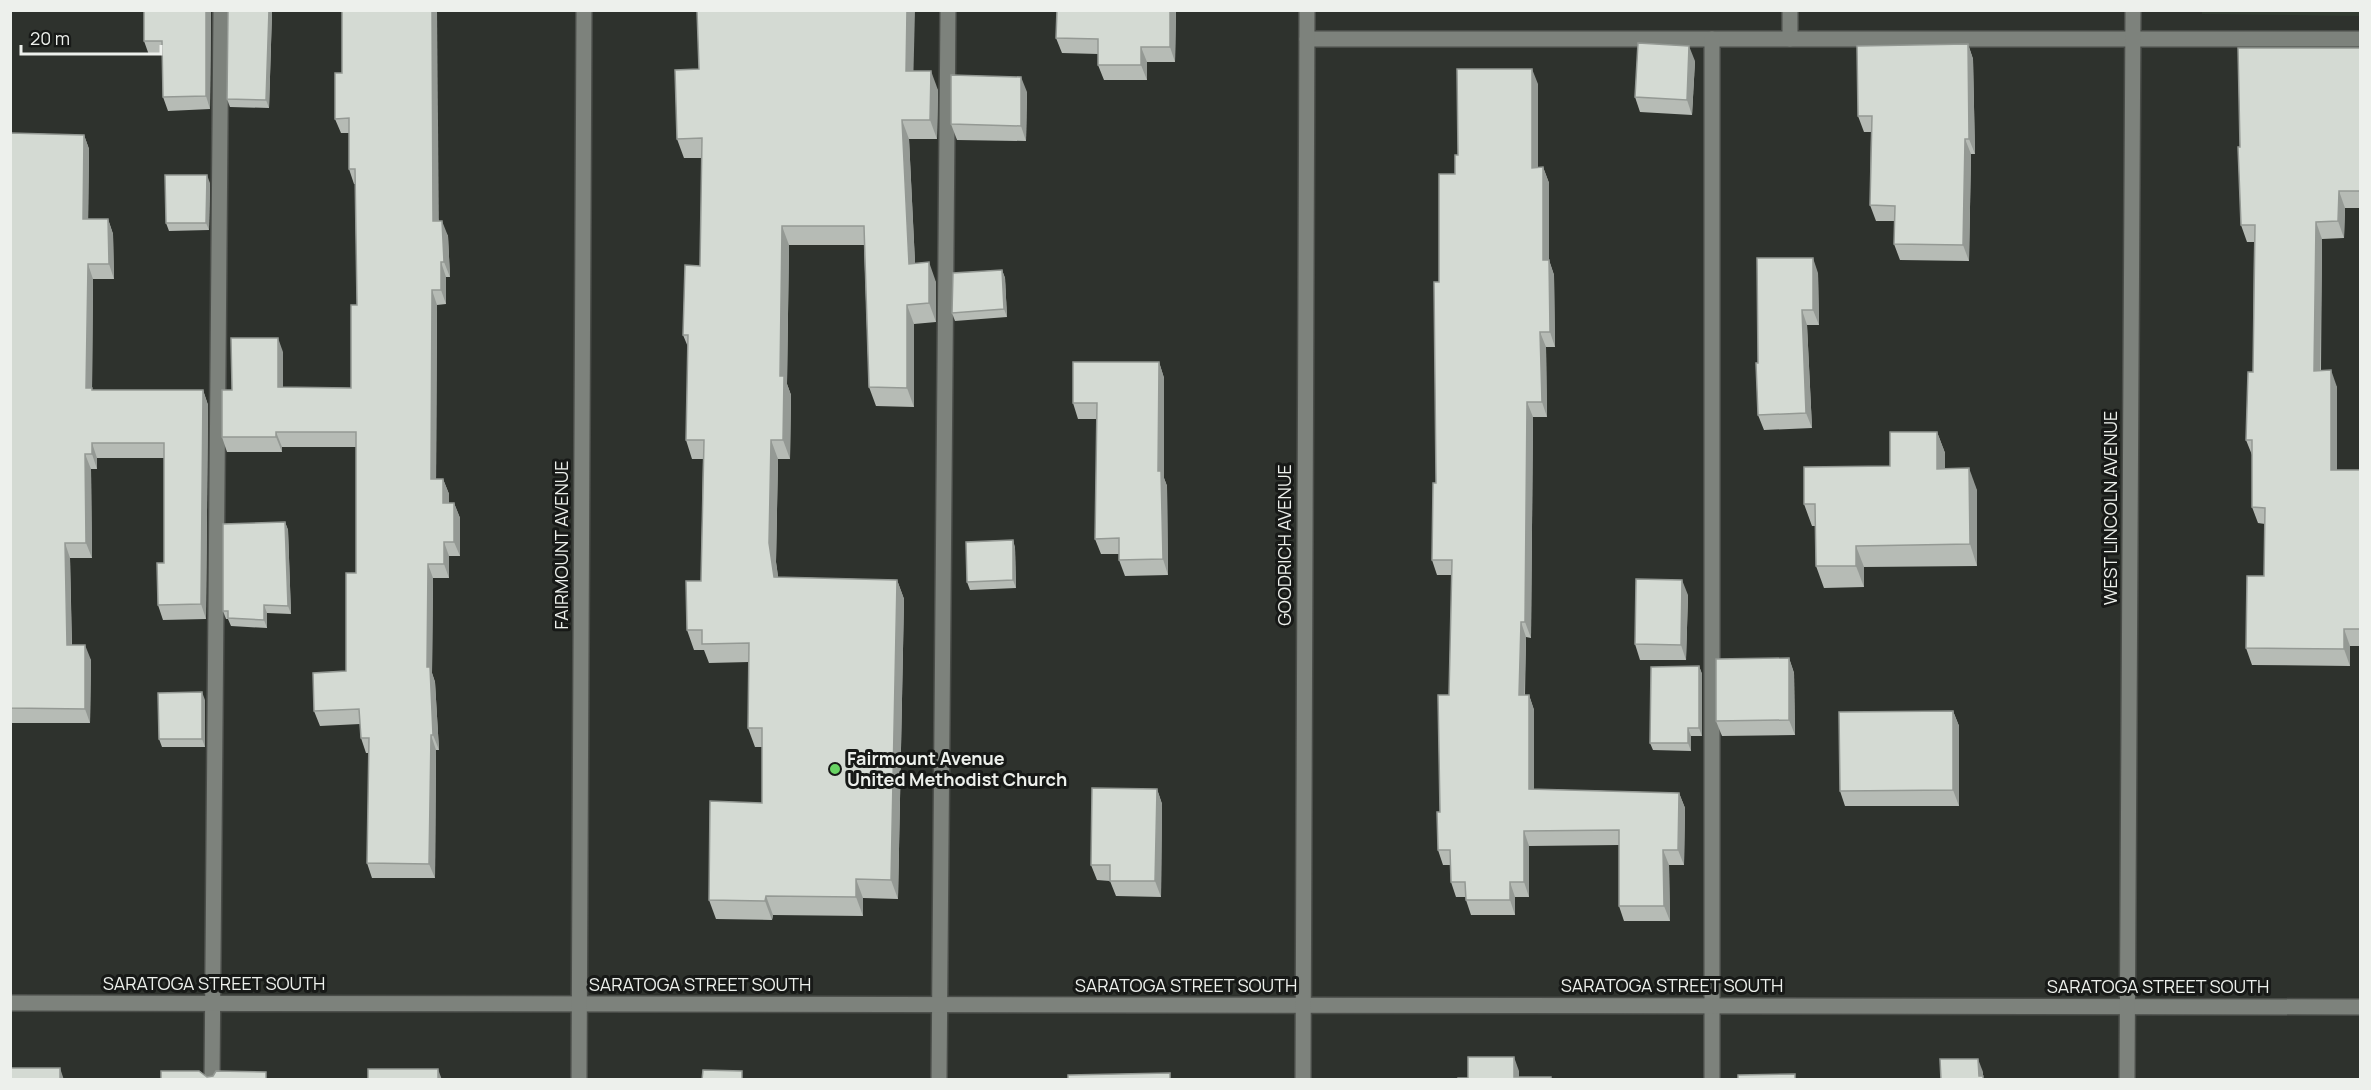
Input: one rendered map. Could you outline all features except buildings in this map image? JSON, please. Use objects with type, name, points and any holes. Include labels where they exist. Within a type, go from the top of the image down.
[{"type":"street","points":[[212,1080],[221,10]]},
{"type":"street","name":"FAIRMOUNT AVENUE","points":[[579,1080],[584,10]]},
{"type":"street","points":[[939,1080],[948,10]]},
{"type":"street","name":"GOODRICH AVENUE","points":[[1303,1080],[1307,10]]},
{"type":"street","points":[[1790,10],[1790,39]]},
{"type":"street","name":"WEST LINCOLN AVENUE","points":[[2127,1080],[2133,10]]},
{"type":"street","points":[[1307,39],[2361,39]]},
{"type":"street","points":[[1712,39],[1712,1080]]},
{"type":"street","name":"SARATOGA STREET SOUTH","points":[[10,1003],[2361,1007]]},
{"type":"shaded area","points":[[2202,10],[2360,10],[2360,16],[2202,14]]},
{"type":"place","name":"Fairmount Avenue United Methodist Church","points":[[835,769]]}]
